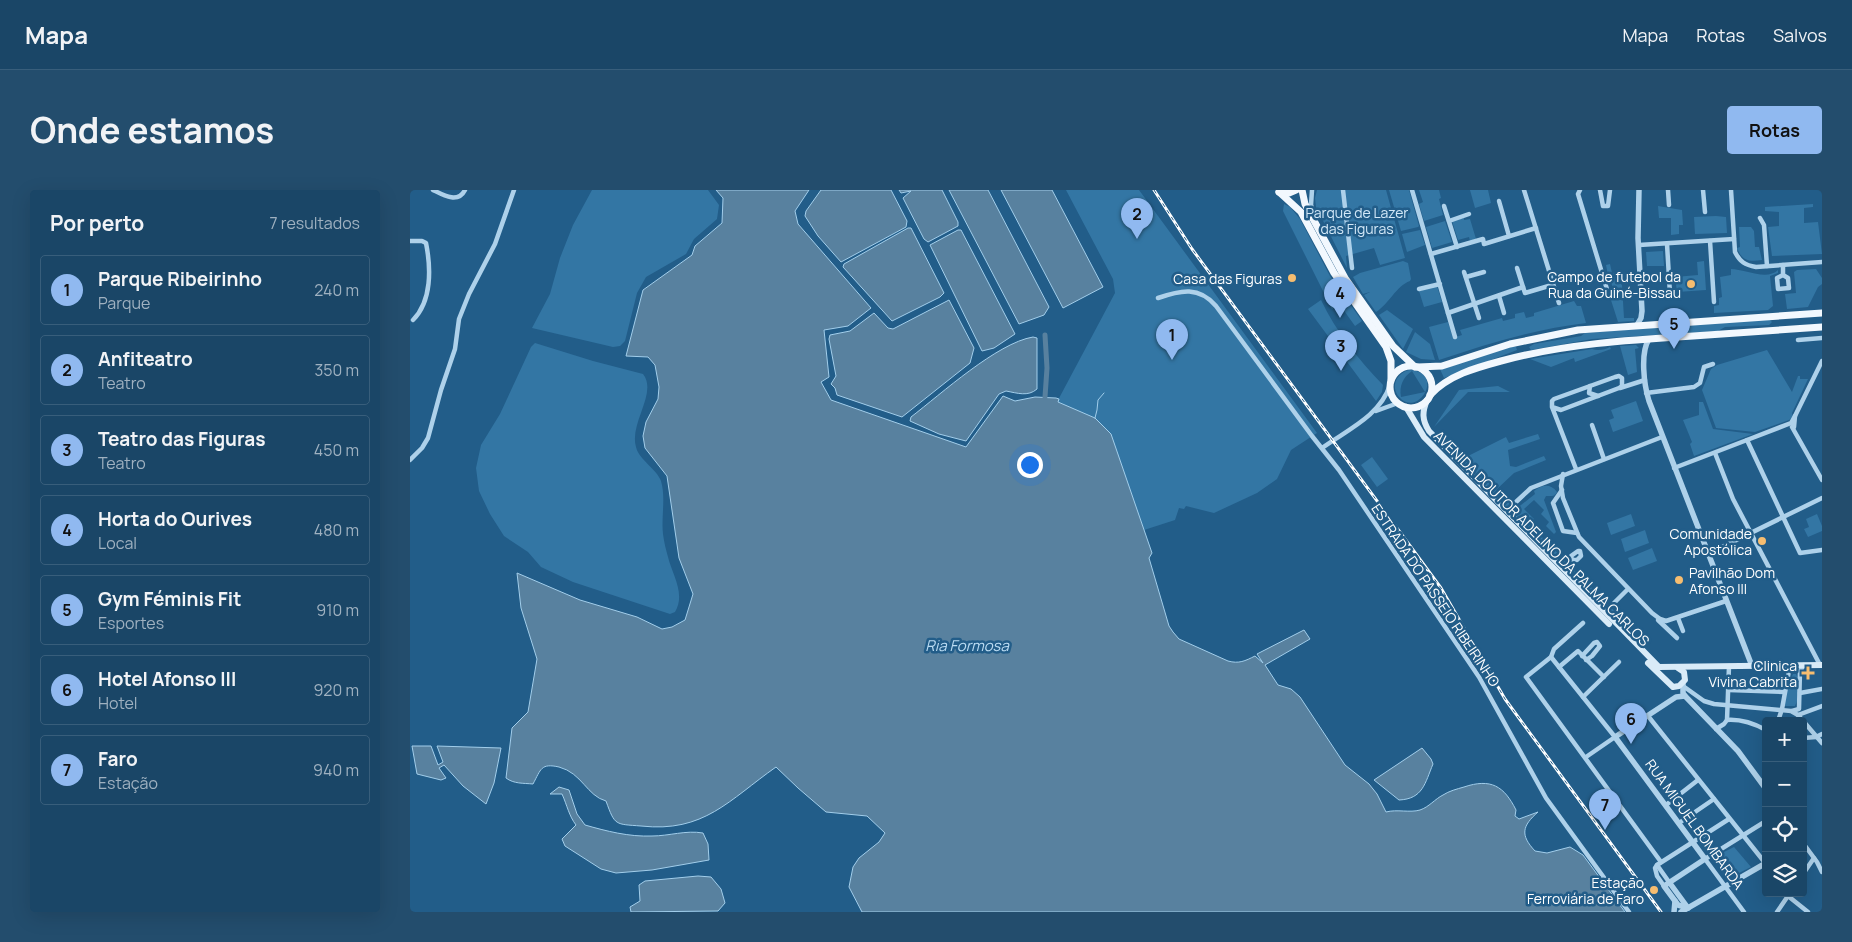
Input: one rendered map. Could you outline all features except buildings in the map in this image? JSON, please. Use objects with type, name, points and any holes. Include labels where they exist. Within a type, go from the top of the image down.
[{"type":"main road","points":[[1278,191],[1289,193],[1296,190]]},
{"type":"main road","points":[[1302,190],[1305,204],[1316,227],[1345,278],[1401,355],[1429,376],[1432,389],[1428,398]]},
{"type":"main road","points":[[1278,191],[1301,212],[1329,263],[1386,347],[1391,361],[1392,396],[1398,403],[1406,407],[1417,407],[1444,382],[1485,366],[1540,351],[1600,342],[1822,327]]},
{"type":"main road","points":[[1391,382],[1399,369],[1406,367],[1442,366],[1510,344],[1578,330],[1822,313]]},
{"type":"main road","points":[[1714,335],[1729,329],[1773,326],[1776,323],[1776,319],[1771,316]]},
{"type":"main road","points":[[1796,329],[1788,326],[1787,321],[1790,319],[1822,317]]},
{"type":"main road","points":[[1540,351],[1527,350],[1527,344],[1572,335],[1578,330]]},
{"type":"main road","points":[[1485,366],[1493,359],[1519,352],[1521,349],[1520,346],[1510,344]]},
{"type":"main road","name":"AVENIDA DOUTOR ADELINO DA PALMA CARLOS","points":[[1428,398],[1424,408],[1424,423],[1430,433],[1658,667],[1752,666],[1790,669],[1804,665],[1821,665]]},
{"type":"main road","name":"AVENIDA DOUTOR ADELINO DA PALMA CARLOS","points":[[1406,407],[1424,437],[1667,683]]},
{"type":"main road","points":[[1684,683],[1684,672],[1676,667],[1667,672],[1667,683],[1676,687],[1684,683],[1691,672],[1701,667]]},
{"type":"street","points":[[433,190],[453,198],[459,197],[465,190]]},
{"type":"street","points":[[410,460],[422,448],[428,438],[455,349],[459,319],[469,294],[495,244],[514,190]]},
{"type":"street","points":[[1312,190],[1310,204],[1316,227]]},
{"type":"street","points":[[1343,190],[1352,268]]},
{"type":"street","points":[[1412,190],[1455,337]]},
{"type":"street","points":[[1524,190],[1559,303]]},
{"type":"street","points":[[1580,190],[1578,194],[1609,296]]},
{"type":"street","points":[[1600,190],[1603,206],[1608,206],[1610,190]]},
{"type":"street","points":[[1639,190],[1642,311],[1644,320],[1648,325]]},
{"type":"street","points":[[1668,190],[1669,204]]},
{"type":"street","points":[[1703,190],[1705,212]]},
{"type":"street","points":[[1731,190],[1735,252],[1738,260],[1746,266],[1822,262]]},
{"type":"street","points":[[1498,201],[1509,236]]},
{"type":"street","points":[[1444,206],[1457,246]]},
{"type":"street","points":[[1449,221],[1469,214]]},
{"type":"street","points":[[1760,218],[1764,224],[1767,266]]},
{"type":"street","points":[[1431,254],[1483,239],[1484,244],[1536,228]]},
{"type":"street","points":[[410,241],[417,240],[426,243],[430,280],[421,310],[413,320]]},
{"type":"street","points":[[1639,246],[1734,240]]},
{"type":"street","points":[[1710,241],[1714,302]]},
{"type":"street","points":[[1667,244],[1670,294]]},
{"type":"street","points":[[1782,265],[1783,275]]},
{"type":"street","points":[[1517,268],[1525,293],[1552,285]]},
{"type":"street","points":[[1479,318],[1465,275],[1484,272]]},
{"type":"street","points":[[1419,290],[1440,284]]},
{"type":"street","points":[[1448,313],[1523,287]]},
{"type":"street","name":"ESTRADA DO PASSEIO RIBEIRINHO","points":[[1158,298],[1175,291],[1185,290],[1199,293],[1210,299],[1339,470],[1480,677],[1546,798],[1629,912]]},
{"type":"street","points":[[1499,296],[1504,313]]},
{"type":"street","points":[[1637,325],[1642,311]]},
{"type":"street","points":[[1798,340],[1822,338]]},
{"type":"street","points":[[1649,339],[1644,349],[1646,393],[1752,666]]},
{"type":"street","points":[[1637,340],[1644,349]]},
{"type":"street","points":[[1822,361],[1796,416],[1794,427],[1822,480]]},
{"type":"street","points":[[1646,393],[1694,387],[1700,383],[1704,367],[1713,364]]},
{"type":"street","points":[[1576,469],[1552,407],[1552,401],[1619,376],[1623,382],[1619,388]]},
{"type":"street","points":[[1556,416],[1556,413],[1561,410],[1645,380]]},
{"type":"street","points":[[1371,414],[1383,402],[1391,382]]},
{"type":"street","points":[[1591,385],[1589,393],[1600,396]]},
{"type":"street","points":[[1581,389],[1588,394],[1584,401]]},
{"type":"street","points":[[1322,448],[1371,414],[1383,407],[1398,403]]},
{"type":"street","points":[[1552,407],[1561,410]]},
{"type":"street","points":[[1674,468],[1784,425],[1796,416]]},
{"type":"street","points":[[1784,425],[1794,427]]},
{"type":"street","points":[[1592,426],[1604,459]]},
{"type":"street","points":[[1516,502],[1531,488],[1662,437]]},
{"type":"street","points":[[1747,440],[1800,553],[1822,550]]},
{"type":"street","points":[[1715,452],[1733,499],[1821,665]]},
{"type":"street","points":[[1563,474],[1561,488],[1553,503],[1563,531],[1577,533]]},
{"type":"street","points":[[1547,481],[1561,488],[1577,533],[1586,545],[1648,612],[1677,638]]},
{"type":"street","points":[[1708,554],[1822,498]]},
{"type":"street","points":[[1580,551],[1586,545]]},
{"type":"street","points":[[1614,602],[1628,589]]},
{"type":"street","points":[[1648,612],[1660,619],[1670,620],[1726,601]]},
{"type":"street","points":[[1678,618],[1682,631]]},
{"type":"street","points":[[1666,628],[1670,620]]},
{"type":"street","points":[[1583,623],[1554,649],[1552,656],[1526,677],[1586,757],[1659,863],[1666,884],[1675,901],[1678,905],[1688,908]]},
{"type":"street","points":[[1582,656],[1596,642],[1600,646],[1586,660]]},
{"type":"street","points":[[1560,667],[1578,651],[1604,677]]},
{"type":"street","points":[[1739,666],[1745,664],[1746,652]]},
{"type":"street","name":"RUA MIGUEL BOMBARDA","points":[[1552,656],[1615,737],[1744,912]]},
{"type":"street","points":[[1583,697],[1618,662]]},
{"type":"street","points":[[1791,711],[1796,711],[1799,706],[1800,673],[1804,665]]},
{"type":"street","points":[[1716,729],[1727,720],[1729,666]]},
{"type":"street","points":[[1779,717],[1790,669],[1800,673]]},
{"type":"street","points":[[1667,683],[1674,691],[1672,700]]},
{"type":"street","points":[[1684,683],[1683,693],[1685,696],[1738,751],[1762,784]]},
{"type":"street","points":[[1684,683],[1704,701],[1728,706],[1791,711],[1798,715],[1822,743]]},
{"type":"street","points":[[1800,693],[1822,689]]},
{"type":"street","points":[[1729,690],[1784,692]]},
{"type":"street","points":[[1586,757],[1676,697],[1685,696]]},
{"type":"street","points":[[1799,706],[1801,711],[1804,712]]},
{"type":"street","points":[[1798,715],[1822,706]]},
{"type":"street","points":[[1648,716],[1762,859]]},
{"type":"street","points":[[1727,720],[1736,719],[1753,723],[1762,728]]},
{"type":"street","points":[[1807,738],[1822,734]]},
{"type":"street","points":[[1666,805],[1698,780]]},
{"type":"street","points":[[1679,824],[1714,800]]},
{"type":"street","points":[[1659,863],[1729,819]]},
{"type":"street","points":[[1666,884],[1762,823]]},
{"type":"street","points":[[1807,848],[1822,872]]},
{"type":"street","points":[[1807,870],[1816,860],[1822,859]]},
{"type":"street","points":[[1681,912],[1762,866]]},
{"type":"street","points":[[1666,884],[1688,908]]},
{"type":"street","points":[[1777,912],[1788,897]]},
{"type":"street","points":[[1791,897],[1808,912]]},
{"type":"street","points":[[1674,912],[1675,901]]},
{"type":"green space","points":[[592,190],[708,190],[719,205],[717,219],[694,239],[686,254],[646,277],[637,293],[625,341],[620,346],[613,347],[532,328],[550,294],[560,258],[573,225]]},
{"type":"green space","points":[[1066,190],[1139,190],[1317,433],[1291,450],[1277,479],[1257,493],[1214,513],[1186,506],[1184,509],[1179,508],[1175,520],[1144,530],[1095,418],[1057,402],[1115,293],[1113,279]]},
{"type":"green space","name":"Parque de Lazer das Figuras","points":[[1317,190],[1386,190],[1405,258],[1380,265],[1374,248],[1346,256],[1347,268],[1316,207],[1315,198]]},
{"type":"green space","points":[[1389,190],[1409,190],[1418,227],[1401,231]]},
{"type":"green space","points":[[1419,190],[1439,190],[1443,215],[1424,221],[1419,204],[1423,202]]},
{"type":"green space","points":[[1470,190],[1488,190],[1491,203],[1475,208]]},
{"type":"green space","points":[[1284,204],[1290,207],[1300,219],[1330,276],[1362,321],[1355,326],[1340,305],[1332,309],[1283,211]]},
{"type":"green space","points":[[1813,204],[1813,207],[1804,208],[1804,223],[1818,222],[1822,254],[1772,256],[1768,227],[1779,226],[1779,212],[1765,211],[1765,207]]},
{"type":"green space","points":[[1658,206],[1682,210],[1683,225],[1679,225],[1679,234],[1671,235],[1671,218],[1659,218]]},
{"type":"green space","points":[[1694,217],[1726,217],[1727,233],[1695,234]]},
{"type":"green space","points":[[1464,218],[1464,220],[1470,219],[1476,239],[1470,241],[1469,237],[1458,240],[1452,221]]},
{"type":"green space","points":[[1445,221],[1452,242],[1432,248],[1426,227]]},
{"type":"green space","points":[[1739,227],[1751,227],[1754,231],[1755,247],[1759,247],[1762,260],[1750,261],[1741,256],[1737,248],[1740,247]]},
{"type":"green space","points":[[1420,230],[1425,245],[1407,252],[1402,234]]},
{"type":"green space","points":[[1663,251],[1664,266],[1647,266],[1646,252]]},
{"type":"green space","points":[[1403,261],[1408,263],[1410,281],[1405,283],[1376,312],[1364,295],[1370,292],[1363,294],[1353,277],[1360,273]]},
{"type":"green space","name":"Campo de futebol da Rua da Guiné-Bissau","points":[[1704,261],[1706,290],[1677,292],[1675,277],[1698,275],[1697,262]]},
{"type":"green space","points":[[1610,264],[1612,273],[1619,273],[1617,281],[1622,285],[1624,318],[1634,318],[1634,321],[1618,322],[1610,297],[1616,295],[1606,265]]},
{"type":"green space","points":[[1731,269],[1762,275],[1778,270],[1778,273],[1770,276],[1773,306],[1768,310],[1714,313],[1714,306],[1719,305],[1719,298],[1722,297],[1720,277],[1731,275]]},
{"type":"green space","points":[[1816,269],[1822,278],[1822,284],[1818,287],[1808,307],[1787,309],[1785,294],[1796,293],[1794,272],[1797,270]]},
{"type":"green space","points":[[1437,286],[1442,302],[1424,307],[1419,291]]},
{"type":"green space","points":[[1321,300],[1349,345],[1383,385],[1382,392],[1376,401],[1308,309]]},
{"type":"green space","points":[[1574,301],[1577,306],[1581,306],[1586,323],[1530,333],[1439,360],[1429,327],[1448,322],[1453,338],[1462,335],[1460,330],[1502,318],[1503,321],[1515,318],[1515,314],[1524,312],[1526,318],[1534,316],[1534,313]]},
{"type":"green space","points":[[1387,310],[1413,329],[1403,349],[1379,315]]},
{"type":"green space","points":[[1769,319],[1772,322],[1769,325],[1725,327],[1718,331],[1592,339],[1531,350],[1529,347],[1534,344],[1581,336],[1585,333]]},
{"type":"green space","points":[[1415,332],[1430,344],[1435,360],[1421,359],[1406,352]]},
{"type":"green space","points":[[535,343],[643,374],[647,382],[647,390],[646,399],[636,428],[636,447],[661,481],[663,494],[663,537],[679,591],[678,605],[675,612],[670,614],[573,582],[541,567],[528,552],[504,536],[490,514],[479,491],[476,468],[481,445],[500,414],[531,347]]},
{"type":"green space","points":[[1636,345],[1639,348],[1635,349],[1637,372],[1628,375],[1620,346]]},
{"type":"green space","points":[[1513,346],[1517,350],[1444,378],[1440,369]]},
{"type":"green space","points":[[1610,347],[1611,349],[1575,362],[1574,358],[1551,367],[1530,359],[1592,349],[1601,350]]},
{"type":"green space","points":[[1767,350],[1792,392],[1798,376],[1800,376],[1800,379],[1808,379],[1792,413],[1793,417],[1755,432],[1716,428],[1702,390],[1711,369],[1717,365]]},
{"type":"green space","points":[[1409,370],[1420,372],[1426,378],[1425,392],[1421,398],[1414,402],[1407,402],[1396,393],[1396,380]],"holes":[[[1412,371],[1425,392],[1401,397],[1402,382]]]},
{"type":"green space","points":[[1498,386],[1510,392],[1468,392],[1434,427],[1459,390]]},
{"type":"green space","points":[[1636,401],[1643,421],[1613,432],[1609,420],[1614,418],[1611,410]]},
{"type":"green space","points":[[1699,402],[1703,402],[1713,429],[1753,434],[1694,456],[1690,444],[1692,442],[1683,420],[1699,415]]},
{"type":"green space","points":[[1538,434],[1540,439],[1508,450],[1510,466],[1516,467],[1544,456],[1546,460],[1514,473],[1496,490],[1516,509],[1535,494],[1534,491],[1540,487],[1549,486],[1557,492],[1553,496],[1546,496],[1544,500],[1556,532],[1554,534],[1546,526],[1549,522],[1541,514],[1544,510],[1534,500],[1524,509],[1534,519],[1532,521],[1541,529],[1538,533],[1635,632],[1631,633],[1465,465],[1466,457],[1506,437],[1509,443]]},
{"type":"green space","points":[[1372,457],[1388,479],[1377,487],[1361,465]]},
{"type":"green space","points":[[1631,514],[1635,526],[1611,535],[1607,523]]},
{"type":"green space","points":[[1817,514],[1822,531],[1808,537],[1804,529],[1809,527],[1806,519]]},
{"type":"green space","points":[[1645,530],[1649,543],[1625,552],[1621,539]]},
{"type":"green space","points":[[1652,548],[1657,561],[1633,570],[1628,558]]},
{"type":"green space","points":[[1793,674],[1796,674],[1798,681],[1797,699],[1795,706],[1785,706],[1784,692]]},
{"type":"green space","points":[[1734,847],[1751,867],[1733,876],[1718,855]]},
{"type":"water","name":"Ria Formosa","points":[[716,190],[809,190],[795,211],[798,224],[871,308],[848,326],[824,330],[829,377],[821,382],[831,400],[966,447],[1003,396],[1015,401],[1035,397],[1056,398],[1059,399],[1058,402],[1095,418],[1111,434],[1152,553],[1149,558],[1169,626],[1179,639],[1228,661],[1242,662],[1255,656],[1263,663],[1257,654],[1304,630],[1310,639],[1265,665],[1278,685],[1291,689],[1300,697],[1345,765],[1369,784],[1377,794],[1386,812],[1420,810],[1448,792],[1473,784],[1482,783],[1496,786],[1507,795],[1516,810],[1515,816],[1519,819],[1538,812],[1526,826],[1525,831],[1527,840],[1535,851],[1547,853],[1570,847],[1583,855],[1625,912],[862,912],[849,887],[853,867],[859,858],[879,842],[885,833],[867,816],[826,812],[776,767],[714,812],[682,824],[663,827],[626,825],[617,822],[606,801],[594,794],[573,774],[559,767],[548,766],[542,768],[533,784],[515,782],[506,778],[512,728],[528,712],[537,659],[521,608],[517,573],[580,600],[637,617],[662,629],[672,627],[685,620],[693,594],[679,558],[667,476],[645,448],[643,436],[646,422],[658,399],[659,387],[655,365],[648,357],[626,356],[643,290],[692,255],[695,246],[722,223],[723,198]]},
{"type":"water","points":[[821,190],[891,190],[907,221],[906,227],[841,262],[818,236],[805,216],[806,211]]},
{"type":"water","points":[[899,190],[942,190],[958,222],[958,226],[928,242],[924,239],[903,198],[911,191],[901,193]]},
{"type":"water","points":[[949,190],[988,190],[1049,307],[1044,315],[1019,324]]},
{"type":"water","points":[[1001,190],[1052,190],[1103,287],[1063,308]]},
{"type":"water","points":[[911,228],[944,293],[940,297],[892,321],[843,267],[844,264]]},
{"type":"water","points":[[961,230],[1015,334],[994,348],[982,351],[930,245]]},
{"type":"water","points":[[949,300],[974,348],[970,363],[902,417],[837,395],[835,388],[831,384],[836,376],[829,339],[830,335],[850,331],[874,313],[888,328],[893,329]]},
{"type":"water","points":[[1033,337],[1037,338],[1037,389],[1026,394],[1006,391],[999,394],[966,441],[939,434],[910,421],[911,417],[986,359],[1019,341]]},
{"type":"water","points":[[412,746],[431,746],[438,765],[443,762],[437,746],[501,748],[494,783],[486,804],[463,786],[444,765],[439,768],[446,778],[441,780],[417,774]]},
{"type":"water","points":[[1422,748],[1433,764],[1422,789],[1413,797],[1399,800],[1374,780]]},
{"type":"water","points":[[559,787],[569,790],[577,814],[585,825],[635,836],[658,836],[690,832],[703,833],[708,844],[709,860],[652,870],[616,873],[601,869],[565,846],[562,839],[576,825],[562,794],[550,794]]},
{"type":"water","points":[[698,876],[711,877],[721,889],[725,903],[718,911],[631,912],[630,907],[640,901],[639,885],[645,881]]},
{"type":"waterway","points":[[1045,335],[1047,368],[1045,397]]},
{"type":"waterway","points":[[1095,418],[1098,400],[1104,393]]},
{"type":"railway","points":[[1154,190],[1192,249],[1441,588],[1505,699],[1661,912]]},
{"type":"place","name":"Anfiteatro","points":[[1137,239]]},
{"type":"place","name":"Casa das Figuras","points":[[1292,278]]},
{"type":"place","name":"Campo de futebol da Rua da Guiné-Bissau","points":[[1691,284]]},
{"type":"place","name":"Horta do Ourives","points":[[1340,318]]},
{"type":"place","name":"Gym Féminis Fit","points":[[1674,349]]},
{"type":"place","name":"Parque Ribeirinho","points":[[1172,360]]},
{"type":"place","name":"Teatro das Figuras","points":[[1341,371]]},
{"type":"place","name":"Comunidade Apostólica","points":[[1762,541]]},
{"type":"place","name":"Pavilhão Dom Afonso III","points":[[1679,580]]},
{"type":"place","name":"Clinica Vivina Cabrita","points":[[1808,673]]},
{"type":"place","name":"Hotel Afonso III","points":[[1631,744]]},
{"type":"place","name":"Faro","points":[[1605,830]]},
{"type":"place","name":"Estação Ferroviária de Faro","points":[[1654,890]]}]
